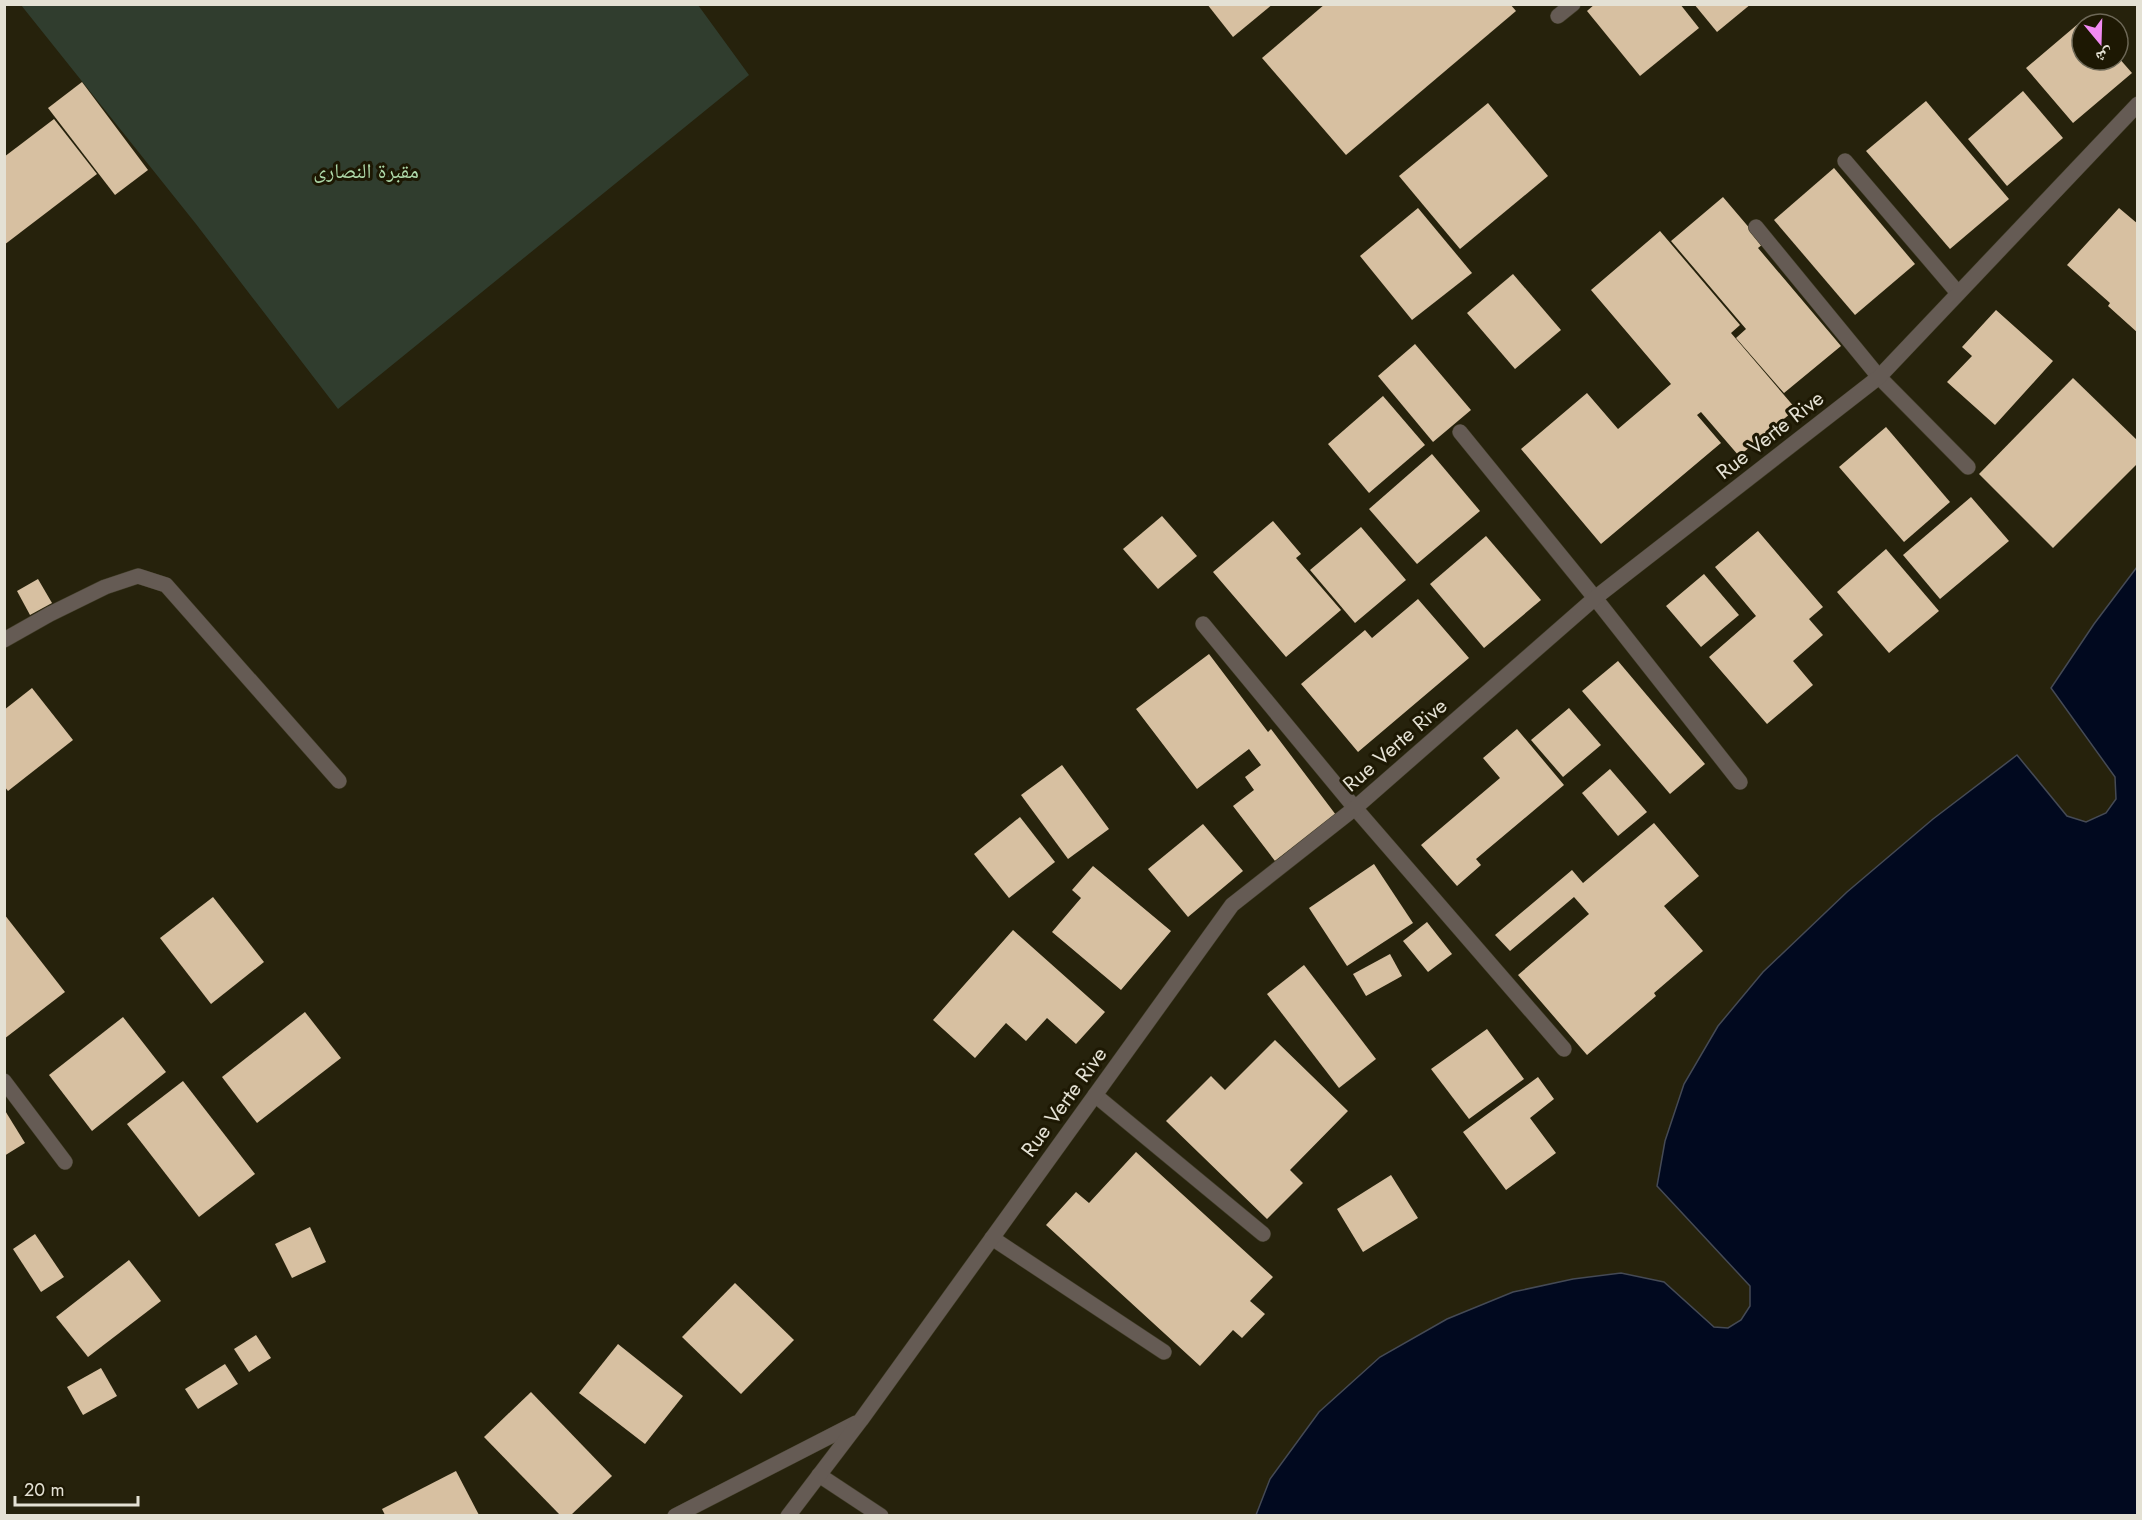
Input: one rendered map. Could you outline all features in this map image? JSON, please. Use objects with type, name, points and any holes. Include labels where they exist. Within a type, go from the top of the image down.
[{"type":"street","points":[[1558,16],[1573,4]]},
{"type":"street","name":"Rue Verte Rive","points":[[788,1515],[861,1420],[1232,905],[1355,808],[1595,598],[1879,377],[2138,104]]},
{"type":"street","points":[[1845,161],[1958,293]]},
{"type":"street","points":[[1756,227],[1879,377],[1968,466]]},
{"type":"street","points":[[1460,432],[1740,782]]},
{"type":"street","points":[[4,640],[105,587],[138,576],[166,585],[339,781]]},
{"type":"street","points":[[1203,624],[1355,808],[1564,1049]]},
{"type":"street","points":[[4,1081],[65,1162]]},
{"type":"street","points":[[1095,1095],[1263,1234]]},
{"type":"street","points":[[992,1238],[1164,1352]]},
{"type":"street","points":[[675,1515],[861,1420]]},
{"type":"street","points":[[819,1475],[881,1515]]},
{"type":"green space","name":"مقبرة النصارى","points":[[21,5],[698,5],[749,75],[338,409],[196,224]]},
{"type":"water","points":[[2137,567],[2137,1515],[1256,1515],[1270,1479],[1319,1412],[1380,1357],[1447,1319],[1513,1292],[1573,1279],[1621,1273],[1664,1282],[1714,1327],[1728,1328],[1741,1320],[1750,1306],[1750,1286],[1657,1186],[1665,1141],[1684,1084],[1718,1026],[1763,972],[1847,892],[1933,819],[2017,755],[2067,816],[2086,822],[2106,813],[2116,799],[2115,777],[2051,688],[2094,624]]},
{"type":"building","points":[[1207,4],[1273,4],[1233,37]]},
{"type":"building","points":[[1325,4],[1510,4],[1516,11],[1346,155],[1262,58]]},
{"type":"building","points":[[1595,4],[1680,4],[1699,28],[1640,76],[1587,11]]},
{"type":"building","points":[[1694,4],[1751,4],[1717,32]]},
{"type":"building","points":[[2070,31],[2070,72],[2130,71],[2132,73],[2073,123],[2026,68]]},
{"type":"building","points":[[82,82],[148,170],[115,195],[48,108]]},
{"type":"building","points":[[2023,91],[2063,138],[2007,186],[1968,139]]},
{"type":"building","points":[[1926,101],[2009,199],[1950,249],[1866,151]]},
{"type":"building","points":[[1488,103],[1548,176],[1460,249],[1399,176]]},
{"type":"building","points":[[54,119],[97,174],[4,245],[4,157]]},
{"type":"building","points":[[1834,168],[1915,264],[1855,315],[1774,220]]},
{"type":"building","points":[[1723,197],[1763,244],[1758,248],[1841,346],[1784,393],[1736,338],[1746,329],[1671,241]]},
{"type":"building","points":[[1418,208],[1472,273],[1412,320],[1360,256]]},
{"type":"building","points":[[2119,208],[2138,224],[2138,333],[2108,306],[2110,303],[2067,265]]},
{"type":"building","points":[[1660,231],[1740,325],[1731,333],[1796,409],[1739,456],[1701,412],[1697,415],[1721,443],[1601,544],[1521,449],[1587,393],[1618,429],[1671,384],[1591,290]]},
{"type":"building","points":[[1513,274],[1561,330],[1515,369],[1467,313]]},
{"type":"building","points":[[1996,310],[2053,361],[1995,425],[1947,382],[1972,356],[1962,347]]},
{"type":"building","points":[[1415,344],[1471,410],[1433,442],[1378,376]]},
{"type":"building","points":[[2073,378],[2138,441],[2138,463],[2053,548],[1979,474]]},
{"type":"building","points":[[1383,396],[1425,445],[1369,493],[1328,444]]},
{"type":"building","points":[[1886,427],[1950,502],[1904,542],[1839,467]]},
{"type":"building","points":[[1432,454],[1480,511],[1417,564],[1369,509]]},
{"type":"building","points":[[1971,497],[2009,541],[1940,599],[1903,555]]},
{"type":"building","points":[[1162,516],[1197,556],[1158,589],[1123,549]]},
{"type":"building","points":[[1273,521],[1301,554],[1296,558],[1341,610],[1286,657],[1213,572]]},
{"type":"building","points":[[1361,527],[1406,580],[1355,623],[1310,570]]},
{"type":"building","points":[[1758,531],[1823,607],[1809,619],[1823,635],[1793,661],[1813,685],[1767,724],[1709,657],[1756,616],[1715,567]]},
{"type":"building","points":[[1486,536],[1541,600],[1484,648],[1430,584]]},
{"type":"building","points":[[1886,549],[1939,611],[1889,653],[1837,592]]},
{"type":"building","points":[[1704,574],[1739,615],[1701,647],[1666,606]]},
{"type":"building","points":[[38,579],[52,603],[30,615],[17,591]]},
{"type":"building","points":[[1418,599],[1469,658],[1358,752],[1301,684],[1365,630],[1372,638]]},
{"type":"building","points":[[1209,654],[1268,732],[1271,729],[1336,815],[1275,861],[1233,806],[1254,790],[1245,777],[1261,765],[1249,749],[1197,789],[1136,709]]},
{"type":"building","points":[[1618,661],[1705,764],[1670,794],[1582,691]]},
{"type":"building","points":[[32,688],[73,740],[8,791],[4,786],[4,710]]},
{"type":"building","points":[[1569,708],[1601,745],[1563,777],[1531,740]]},
{"type":"building","points":[[1517,729],[1564,785],[1476,859],[1481,865],[1457,886],[1421,845],[1500,778],[1483,758]]},
{"type":"building","points":[[1062,765],[1109,829],[1068,859],[1021,795]]},
{"type":"building","points":[[1610,769],[1647,812],[1618,836],[1582,793]]},
{"type":"building","points":[[1020,817],[1055,862],[1009,898],[974,854]]},
{"type":"building","points":[[1654,823],[1699,876],[1664,906],[1703,951],[1654,993],[1656,996],[1587,1055],[1518,975],[1589,914],[1574,897],[1510,951],[1495,935],[1572,870],[1583,883]]},
{"type":"building","points":[[1203,824],[1243,871],[1188,917],[1148,869]]},
{"type":"building","points":[[1374,864],[1413,923],[1347,966],[1309,908]]},
{"type":"building","points":[[1093,866],[1171,931],[1121,990],[1052,932],[1081,898],[1072,890]]},
{"type":"building","points":[[213,897],[264,962],[211,1004],[160,938]]},
{"type":"building","points":[[4,914],[65,992],[4,1039]]},
{"type":"building","points":[[1427,922],[1452,954],[1428,972],[1403,941]]},
{"type":"building","points":[[1013,930],[1105,1012],[1076,1044],[1047,1018],[1026,1041],[1006,1023],[975,1058],[933,1020]]},
{"type":"building","points":[[1390,954],[1402,976],[1366,996],[1353,974]]},
{"type":"building","points":[[1304,965],[1376,1059],[1339,1088],[1267,994]]},
{"type":"building","points":[[305,1012],[341,1058],[257,1123],[222,1077]]},
{"type":"building","points":[[123,1017],[166,1072],[92,1131],[49,1075]]},
{"type":"building","points":[[1487,1029],[1524,1079],[1469,1119],[1431,1069]]},
{"type":"building","points":[[1275,1040],[1348,1111],[1290,1170],[1303,1183],[1267,1219],[1166,1121],[1211,1076],[1225,1090]]},
{"type":"building","points":[[1538,1077],[1554,1099],[1530,1118],[1556,1153],[1506,1190],[1463,1132]]},
{"type":"building","points":[[183,1081],[255,1174],[199,1217],[127,1124]]},
{"type":"building","points":[[4,1109],[25,1143],[4,1156]]},
{"type":"building","points":[[1136,1152],[1273,1277],[1250,1301],[1265,1314],[1242,1338],[1233,1330],[1200,1366],[1046,1225],[1076,1192],[1089,1203]]},
{"type":"building","points":[[1391,1175],[1418,1218],[1363,1252],[1337,1209]]},
{"type":"building","points":[[310,1227],[326,1262],[292,1278],[275,1244]]},
{"type":"building","points":[[35,1234],[64,1277],[41,1292],[13,1249]]},
{"type":"building","points":[[129,1260],[161,1301],[88,1357],[56,1317]]},
{"type":"building","points":[[735,1283],[794,1340],[741,1394],[682,1337]]},
{"type":"building","points":[[256,1335],[271,1358],[249,1372],[234,1349]]},
{"type":"building","points":[[618,1344],[683,1396],[645,1444],[579,1393]]},
{"type":"building","points":[[225,1364],[238,1384],[198,1409],[185,1389]]},
{"type":"building","points":[[101,1368],[117,1396],[83,1415],[67,1387]]},
{"type":"building","points":[[531,1392],[612,1476],[571,1515],[560,1515],[484,1437]]},
{"type":"building","points":[[456,1471],[479,1515],[385,1515],[382,1509]]}]
